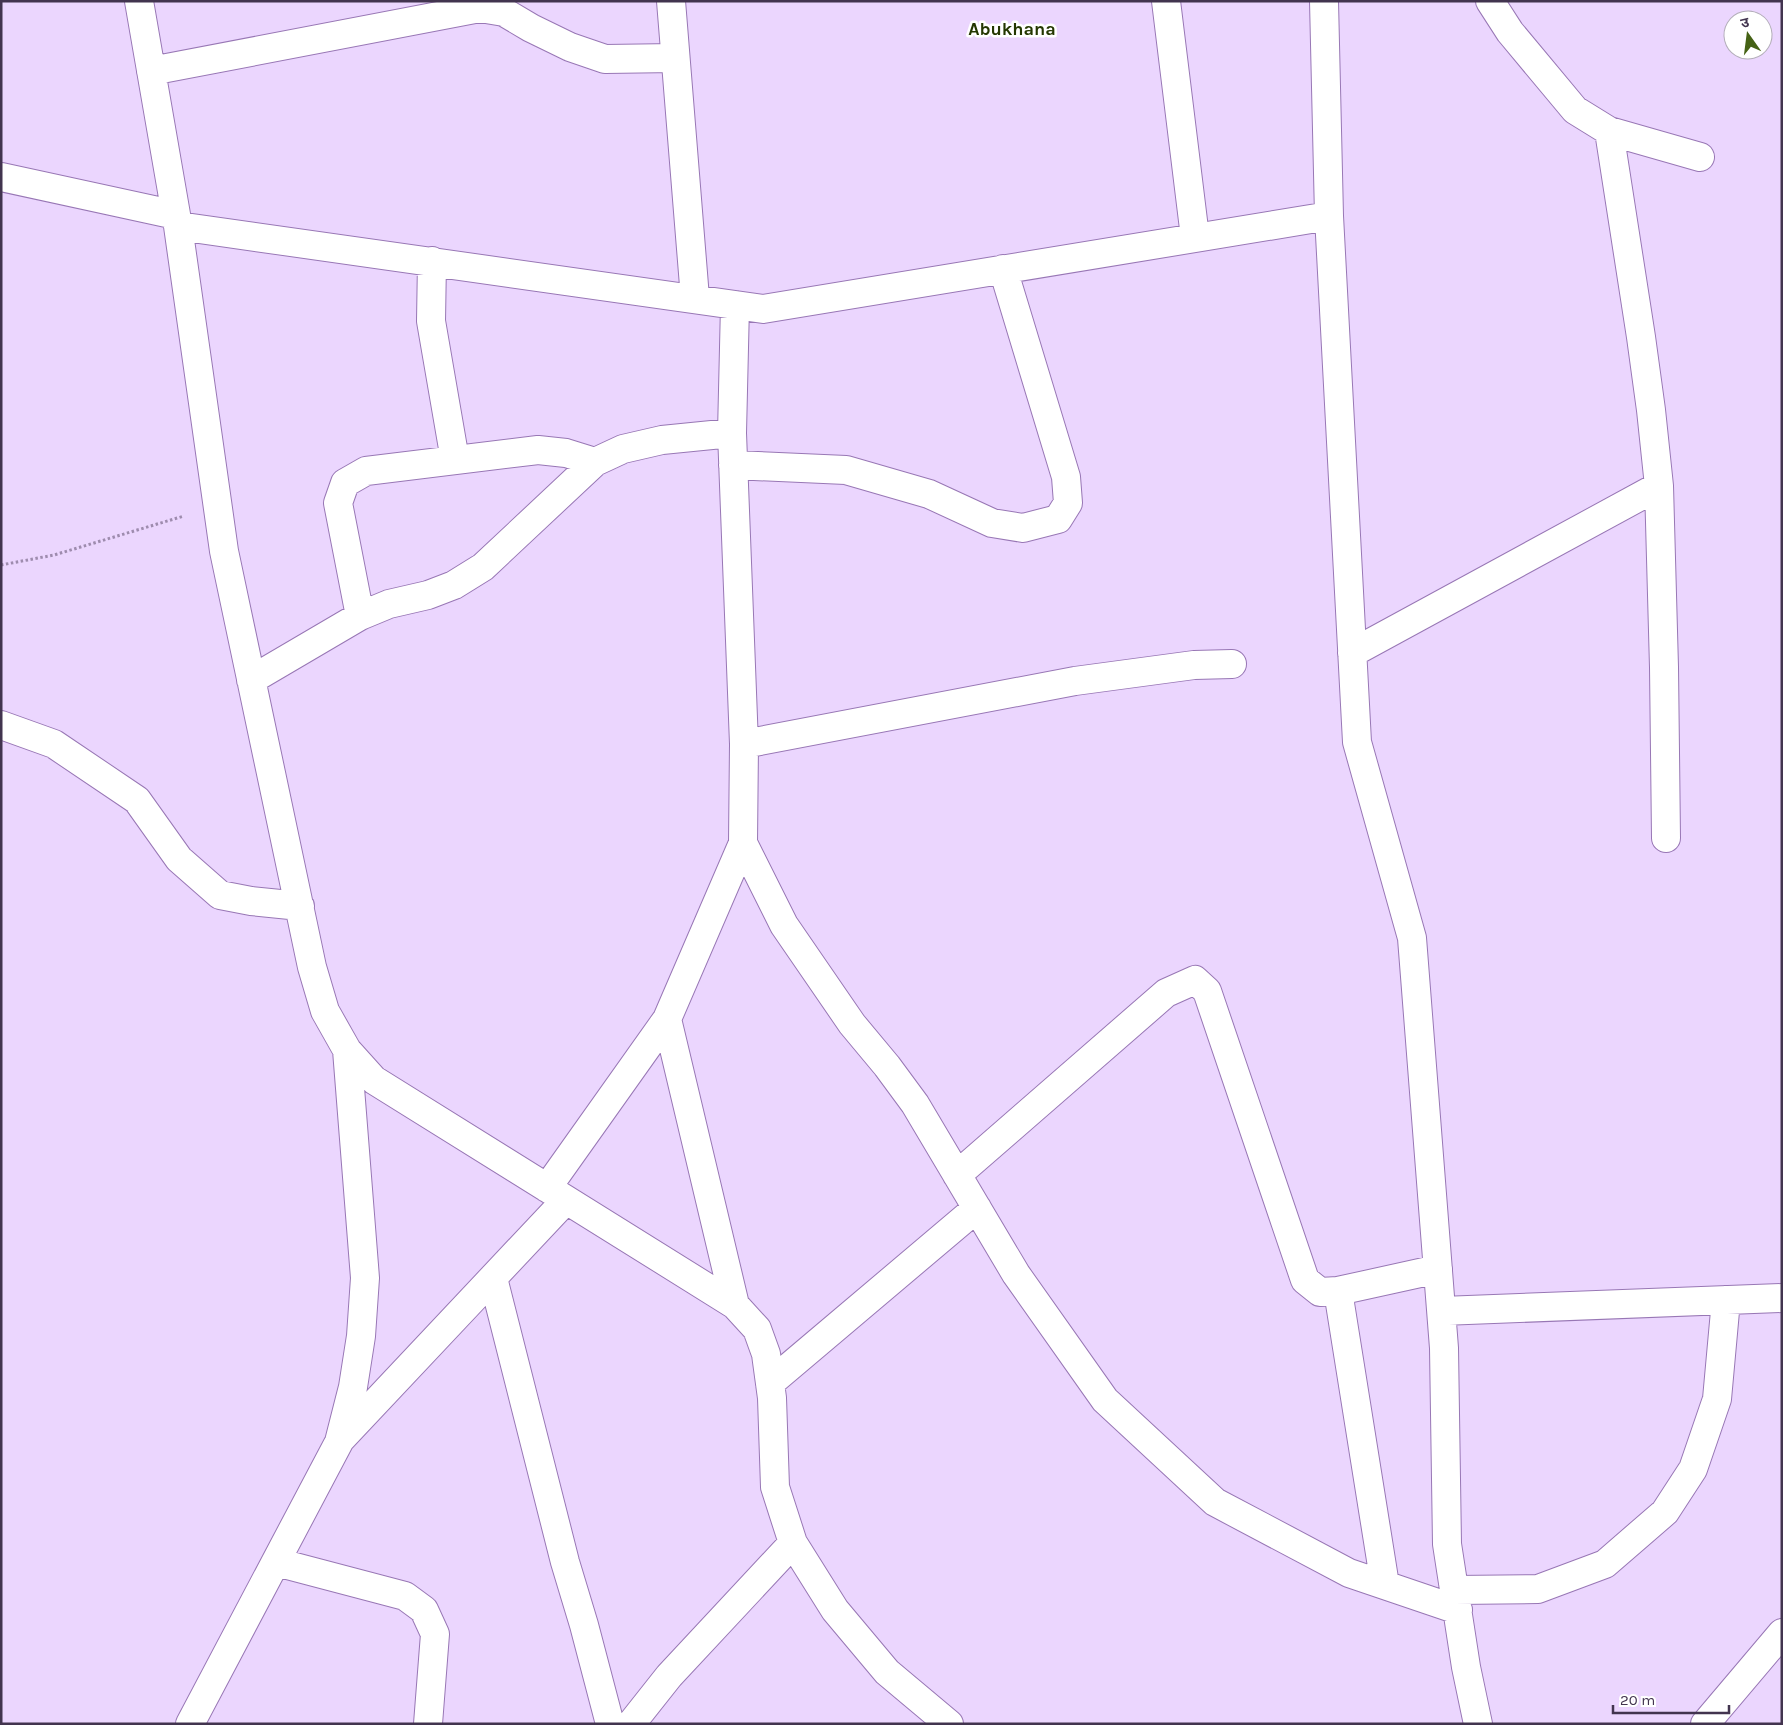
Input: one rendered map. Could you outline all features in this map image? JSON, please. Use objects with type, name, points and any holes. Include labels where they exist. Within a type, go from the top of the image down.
[{"type":"street","points":[[139,1],[177,220],[224,551],[312,966],[325,1011],[347,1050],[374,1080],[735,1305],[757,1329],[766,1354],[772,1398],[774,1487],[794,1543],[835,1610],[887,1672],[949,1724]]},
{"type":"street","points":[[671,1],[695,298]]},
{"type":"street","points":[[1166,1],[1195,237]]},
{"type":"street","points":[[1324,1],[1329,216],[1356,742],[1412,938],[1442,1311],[1447,1544],[1466,1667],[1478,1724]]},
{"type":"street","points":[[1490,1],[1510,32],[1575,110],[1609,131],[1700,157]]},
{"type":"street","points":[[151,71],[480,8],[504,12],[570,47],[605,59],[675,58]]},
{"type":"street","points":[[1609,131],[1641,337],[1651,410],[1658,486],[1664,667],[1666,838]]},
{"type":"street","points":[[1,177],[177,220],[432,261],[763,309],[1329,216]]},
{"type":"street","points":[[432,261],[431,321],[455,460]]},
{"type":"street","points":[[733,464],[846,470],[929,494],[992,523],[1023,528],[1058,519],[1068,502],[1066,477],[1003,269]]},
{"type":"street","points":[[339,1442],[493,1278],[557,1194],[666,1019],[743,843],[744,744],[732,433],[735,305]]},
{"type":"street","points":[[251,680],[360,616],[389,604],[428,595],[454,585],[483,566],[595,462],[624,449],[662,440],[732,433]]},
{"type":"street","points":[[360,616],[338,503],[345,484],[366,471],[538,450],[566,453],[595,462]]},
{"type":"street","points":[[1352,653],[1658,486]]},
{"type":"street","points":[[744,744],[1075,681],[1194,665],[1232,664]]},
{"type":"street","points":[[1,725],[54,744],[136,800],[179,859],[220,895],[300,906]]},
{"type":"street","points":[[743,843],[784,926],[852,1024],[887,1066],[915,1104],[1016,1274],[1104,1400],[1215,1502],[1349,1573],[1385,1585],[1456,1600],[1538,1589],[1605,1564],[1666,1512],[1693,1469],[1717,1398],[1726,1300]]},
{"type":"street","points":[[957,1175],[1166,993],[1195,980],[1207,991],[1305,1280],[1320,1292],[1338,1291],[1438,1269]]},
{"type":"street","points":[[666,1019],[735,1305]]},
{"type":"street","points":[[190,1724],[339,1442],[355,1379],[361,1336],[365,1278],[347,1050]]},
{"type":"street","points":[[770,1383],[977,1208]]},
{"type":"street","points":[[493,1278],[565,1562],[610,1724]]},
{"type":"street","points":[[1338,1291],[1385,1585]]},
{"type":"street","points":[[1442,1311],[1782,1298]]},
{"type":"street","points":[[631,1724],[669,1676],[794,1543]]},
{"type":"street","points":[[276,1562],[405,1596],[424,1610],[435,1634],[428,1724]]},
{"type":"street","points":[[1705,1724],[1782,1633]]},
{"type":"path","points":[[1,565],[54,555],[217,506]]},
{"type":"district","name":"Abukhana","points":[[1012,29]]}]
